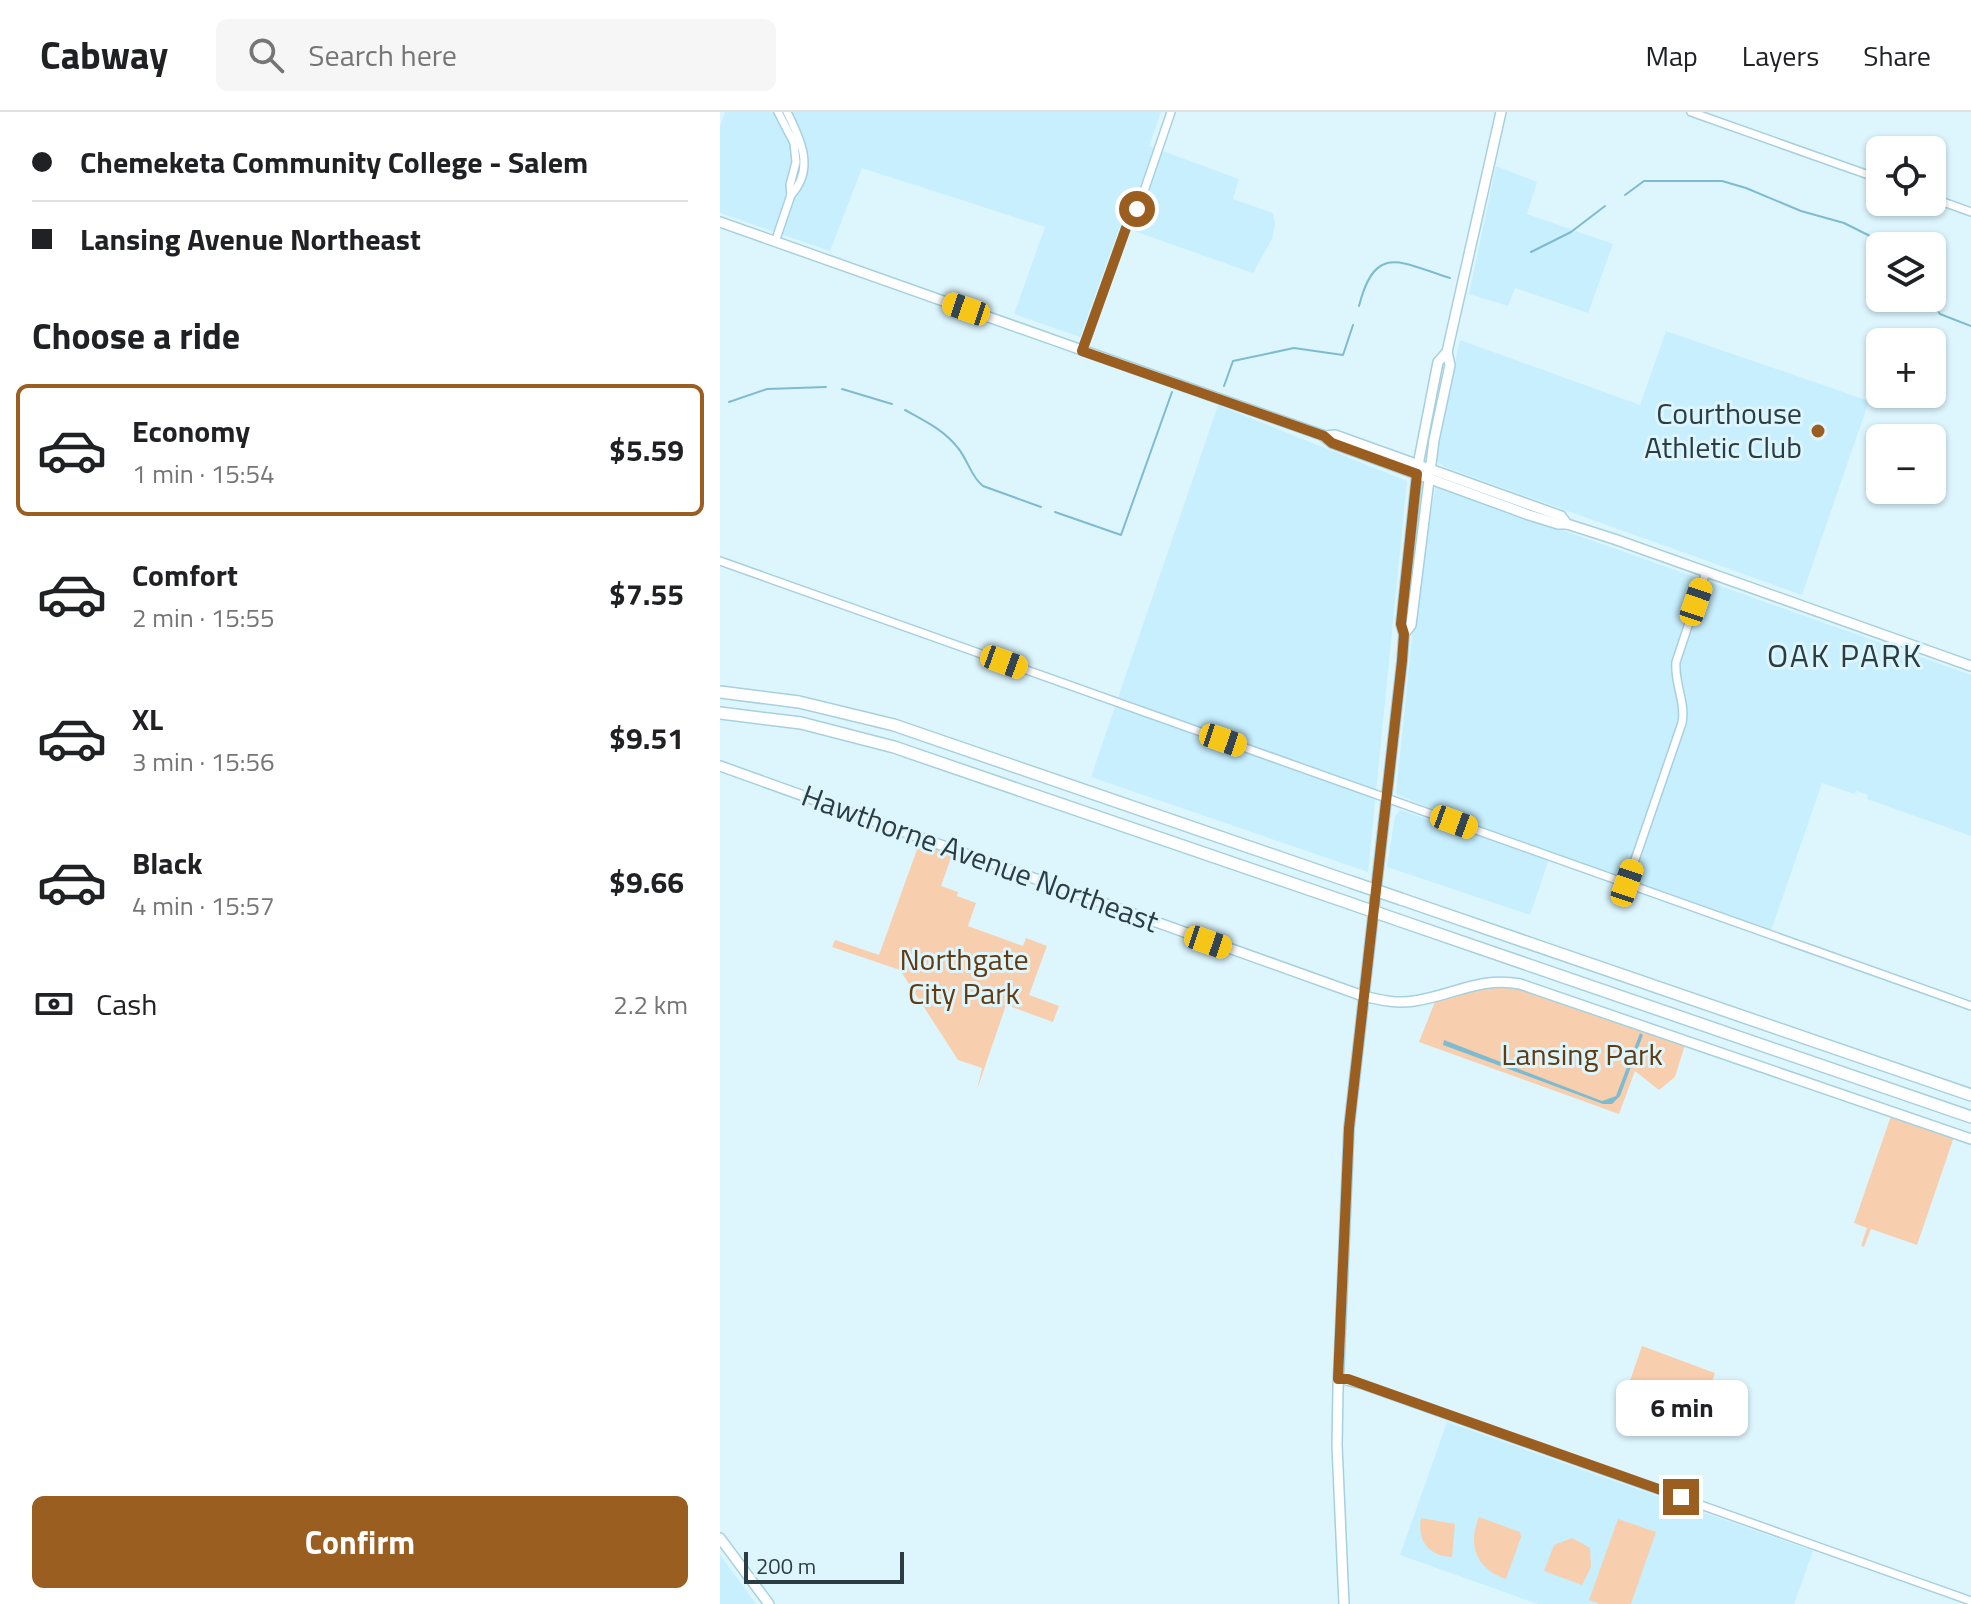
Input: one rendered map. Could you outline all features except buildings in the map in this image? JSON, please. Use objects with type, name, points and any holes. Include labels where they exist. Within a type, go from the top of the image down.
[{"type":"highway","points":[[720,692],[799,702],[894,725],[1971,1095]]},
{"type":"highway","points":[[720,713],[801,723],[894,747],[1971,1117]]},
{"type":"main road","points":[[1404,634],[1411,625],[1430,474],[1450,365],[1447,352],[1501,112]]},
{"type":"main road","points":[[720,222],[1324,436],[1335,435],[1418,470],[1546,510],[1561,516],[1567,524]]},
{"type":"main road","points":[[1344,1604],[1337,1445],[1349,1128],[1404,634],[1401,624],[1418,470],[1438,362],[1447,352]]},
{"type":"main road","points":[[1430,474],[1513,509],[1558,524],[1567,524],[1971,666]]},
{"type":"main road","points":[[1513,509],[1517,506],[1536,512],[1546,510]]},
{"type":"main road","name":"Hawthorne Avenue Northeast","points":[[720,766],[1363,996],[1407,1002],[1477,984],[1520,984],[1971,1139]]},
{"type":"main road","points":[[720,1538],[769,1604]]},
{"type":"street","points":[[775,242],[791,195],[796,150],[778,112]]},
{"type":"street","points":[[787,112],[803,145],[805,158],[797,188],[791,195]]},
{"type":"street","points":[[1082,351],[1126,228],[1140,204],[1171,112]]},
{"type":"street","points":[[1691,112],[1866,174]]},
{"type":"street","points":[[1946,203],[1971,212]]},
{"type":"street","points":[[720,561],[1971,1006]]},
{"type":"street","points":[[1627,883],[1684,719],[1684,707],[1675,677],[1676,662],[1706,572]]},
{"type":"street","points":[[1338,1379],[1363,1385],[1971,1601]]},
{"type":"shaded area","points":[[725,112],[1161,112],[1149,146],[1239,179],[1233,199],[1273,213],[1275,224],[1272,239],[1253,273],[1120,226],[1080,337],[1014,314],[1045,227],[862,168],[830,251],[720,213],[720,126]]},
{"type":"shaded area","points":[[1496,166],[1537,182],[1527,214],[1613,244],[1588,313],[1515,288],[1508,306],[1469,294]]},
{"type":"shaded area","points":[[1666,331],[1866,400],[1867,408],[1802,595],[1445,467],[1436,461],[1436,446],[1460,340],[1640,405]]},
{"type":"shaded area","points":[[1218,405],[1407,481],[1368,872],[1091,777]]},
{"type":"shaded area","points":[[1436,485],[1971,675],[1971,836],[1867,799],[1868,795],[1856,791],[1854,794],[1822,783],[1771,931],[1467,823],[1396,794],[1417,588]]},
{"type":"shaded area","points":[[1400,810],[1549,859],[1530,915],[1387,867],[1395,816]]},
{"type":"shaded area","points":[[1640,1033],[1643,1035],[1620,1096],[1612,1104],[1603,1104],[1443,1045],[1444,1040],[1602,1101],[1616,1096]]},
{"type":"shaded area","points":[[1447,1422],[1813,1551],[1794,1604],[1538,1604],[1400,1555]]},
{"type":"shaded area","points":[[720,1555],[756,1604],[720,1604]]},
{"type":"green space","name":"Northgate City Park","points":[[919,844],[952,855],[941,886],[976,903],[968,926],[1023,946],[1026,938],[1047,946],[1029,995],[1059,1006],[1053,1022],[1006,1005],[977,1090],[982,1068],[958,1060],[900,970],[832,947],[835,940],[879,955]]},
{"type":"green space","name":"Lansing Park","points":[[1503,985],[1549,997],[1685,1045],[1675,1077],[1659,1090],[1635,1071],[1619,1114],[1419,1042],[1436,999],[1469,988]]},
{"type":"green space","points":[[1891,1116],[1954,1137],[1917,1245],[1871,1229],[1864,1247],[1861,1246],[1867,1228],[1854,1223]]},
{"type":"green space","points":[[1642,1346],[1715,1373],[1695,1433],[1621,1407]]},
{"type":"green space","points":[[1479,1517],[1520,1532],[1506,1579],[1488,1569],[1477,1555],[1474,1538]]},
{"type":"green space","points":[[1421,1518],[1455,1524],[1452,1557],[1437,1554],[1426,1546],[1421,1534]]},
{"type":"green space","points":[[1618,1519],[1656,1532],[1631,1604],[1600,1604],[1589,1600]]},
{"type":"green space","points":[[1572,1538],[1590,1548],[1591,1567],[1582,1585],[1544,1571],[1554,1545]]},
{"type":"waterway","points":[[1625,195],[1644,181],[1722,181],[1801,211],[1844,223],[1866,234]]},
{"type":"waterway","points":[[1531,252],[1571,232],[1605,206]]},
{"type":"waterway","points":[[1359,306],[1365,286],[1382,265],[1404,263],[1450,278]]},
{"type":"waterway","points":[[1939,312],[1971,326]]},
{"type":"waterway","points":[[1224,386],[1233,361],[1294,348],[1343,355],[1353,325]]},
{"type":"waterway","points":[[729,402],[767,389],[826,387]]},
{"type":"waterway","points":[[842,389],[892,404]]},
{"type":"waterway","points":[[1055,512],[1121,535],[1172,392]]},
{"type":"waterway","points":[[905,410],[947,436],[983,486],[1041,507]]},
{"type":"place","name":"Courthouse Athletic Club","points":[[1818,431]]},
{"type":"district","name":"OAK PARK","points":[[1845,656]]},
{"type":"route","points":[[1137,209],[1126,228],[1082,351],[1324,436],[1332,443],[1417,474],[1401,624],[1404,634],[1402,661],[1349,1128],[1338,1379],[1348,1379],[1681,1497]]}]
